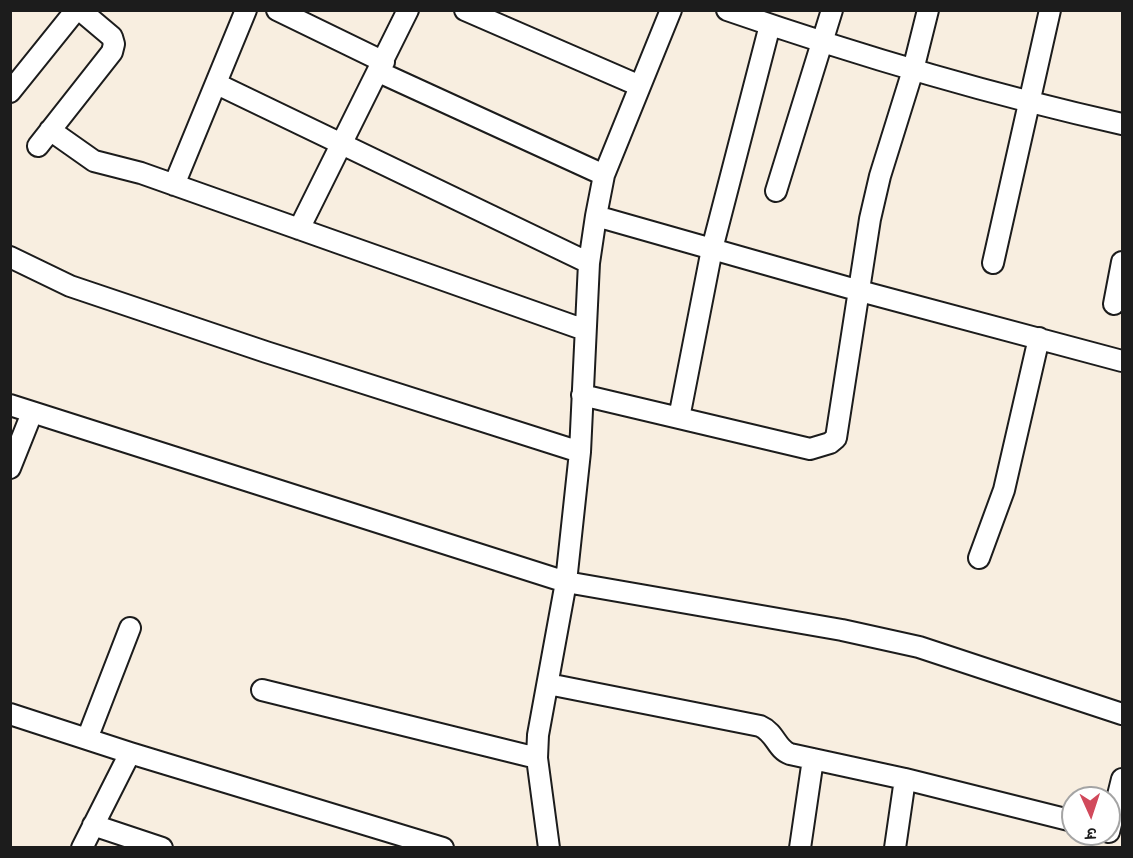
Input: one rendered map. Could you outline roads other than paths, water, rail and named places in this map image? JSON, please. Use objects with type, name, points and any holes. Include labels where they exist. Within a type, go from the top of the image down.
[{"type":"street","points":[[174,185],[246,10]]},
{"type":"street","points":[[277,10],[382,67],[604,176]]},
{"type":"street","points":[[299,229],[382,67],[408,10]]},
{"type":"street","points":[[465,10],[640,86]]},
{"type":"street","points":[[549,848],[537,758],[538,735],[566,582],[580,452],[589,263],[604,176],[671,10]]},
{"type":"street","points":[[727,10],[822,43],[913,70],[1029,103],[1122,124]]},
{"type":"street","points":[[776,191],[832,10]]},
{"type":"street","points":[[582,395],[810,449],[830,443],[836,438],[870,219],[880,176],[913,70],[928,10]]},
{"type":"street","points":[[993,263],[1050,10]]},
{"type":"street","points":[[10,92],[85,12],[112,37],[114,44],[112,52],[44,138],[94,161],[174,185],[585,330]]},
{"type":"street","points":[[679,418],[712,249],[770,25]]},
{"type":"street","points":[[217,84],[589,263]]},
{"type":"street","points":[[596,216],[860,291],[1122,361]]},
{"type":"street","points":[[10,257],[70,286],[266,352],[580,452]]},
{"type":"street","points":[[1114,304],[1122,262]]},
{"type":"street","points":[[979,558],[1004,490],[1038,338]]},
{"type":"street","points":[[10,405],[566,582],[842,630],[919,647],[1122,714]]},
{"type":"street","points":[[10,468],[32,413]]},
{"type":"street","points":[[87,739],[130,628]]},
{"type":"street","points":[[548,684],[760,726],[774,736],[785,753],[905,779],[1061,818]]},
{"type":"street","points":[[262,690],[537,758]]},
{"type":"street","points":[[10,714],[443,848]]},
{"type":"street","points":[[82,848],[130,753]]},
{"type":"street","points":[[800,848],[813,759]]},
{"type":"street","points":[[895,848],[905,779]]},
{"type":"street","points":[[93,825],[162,848]]}]
